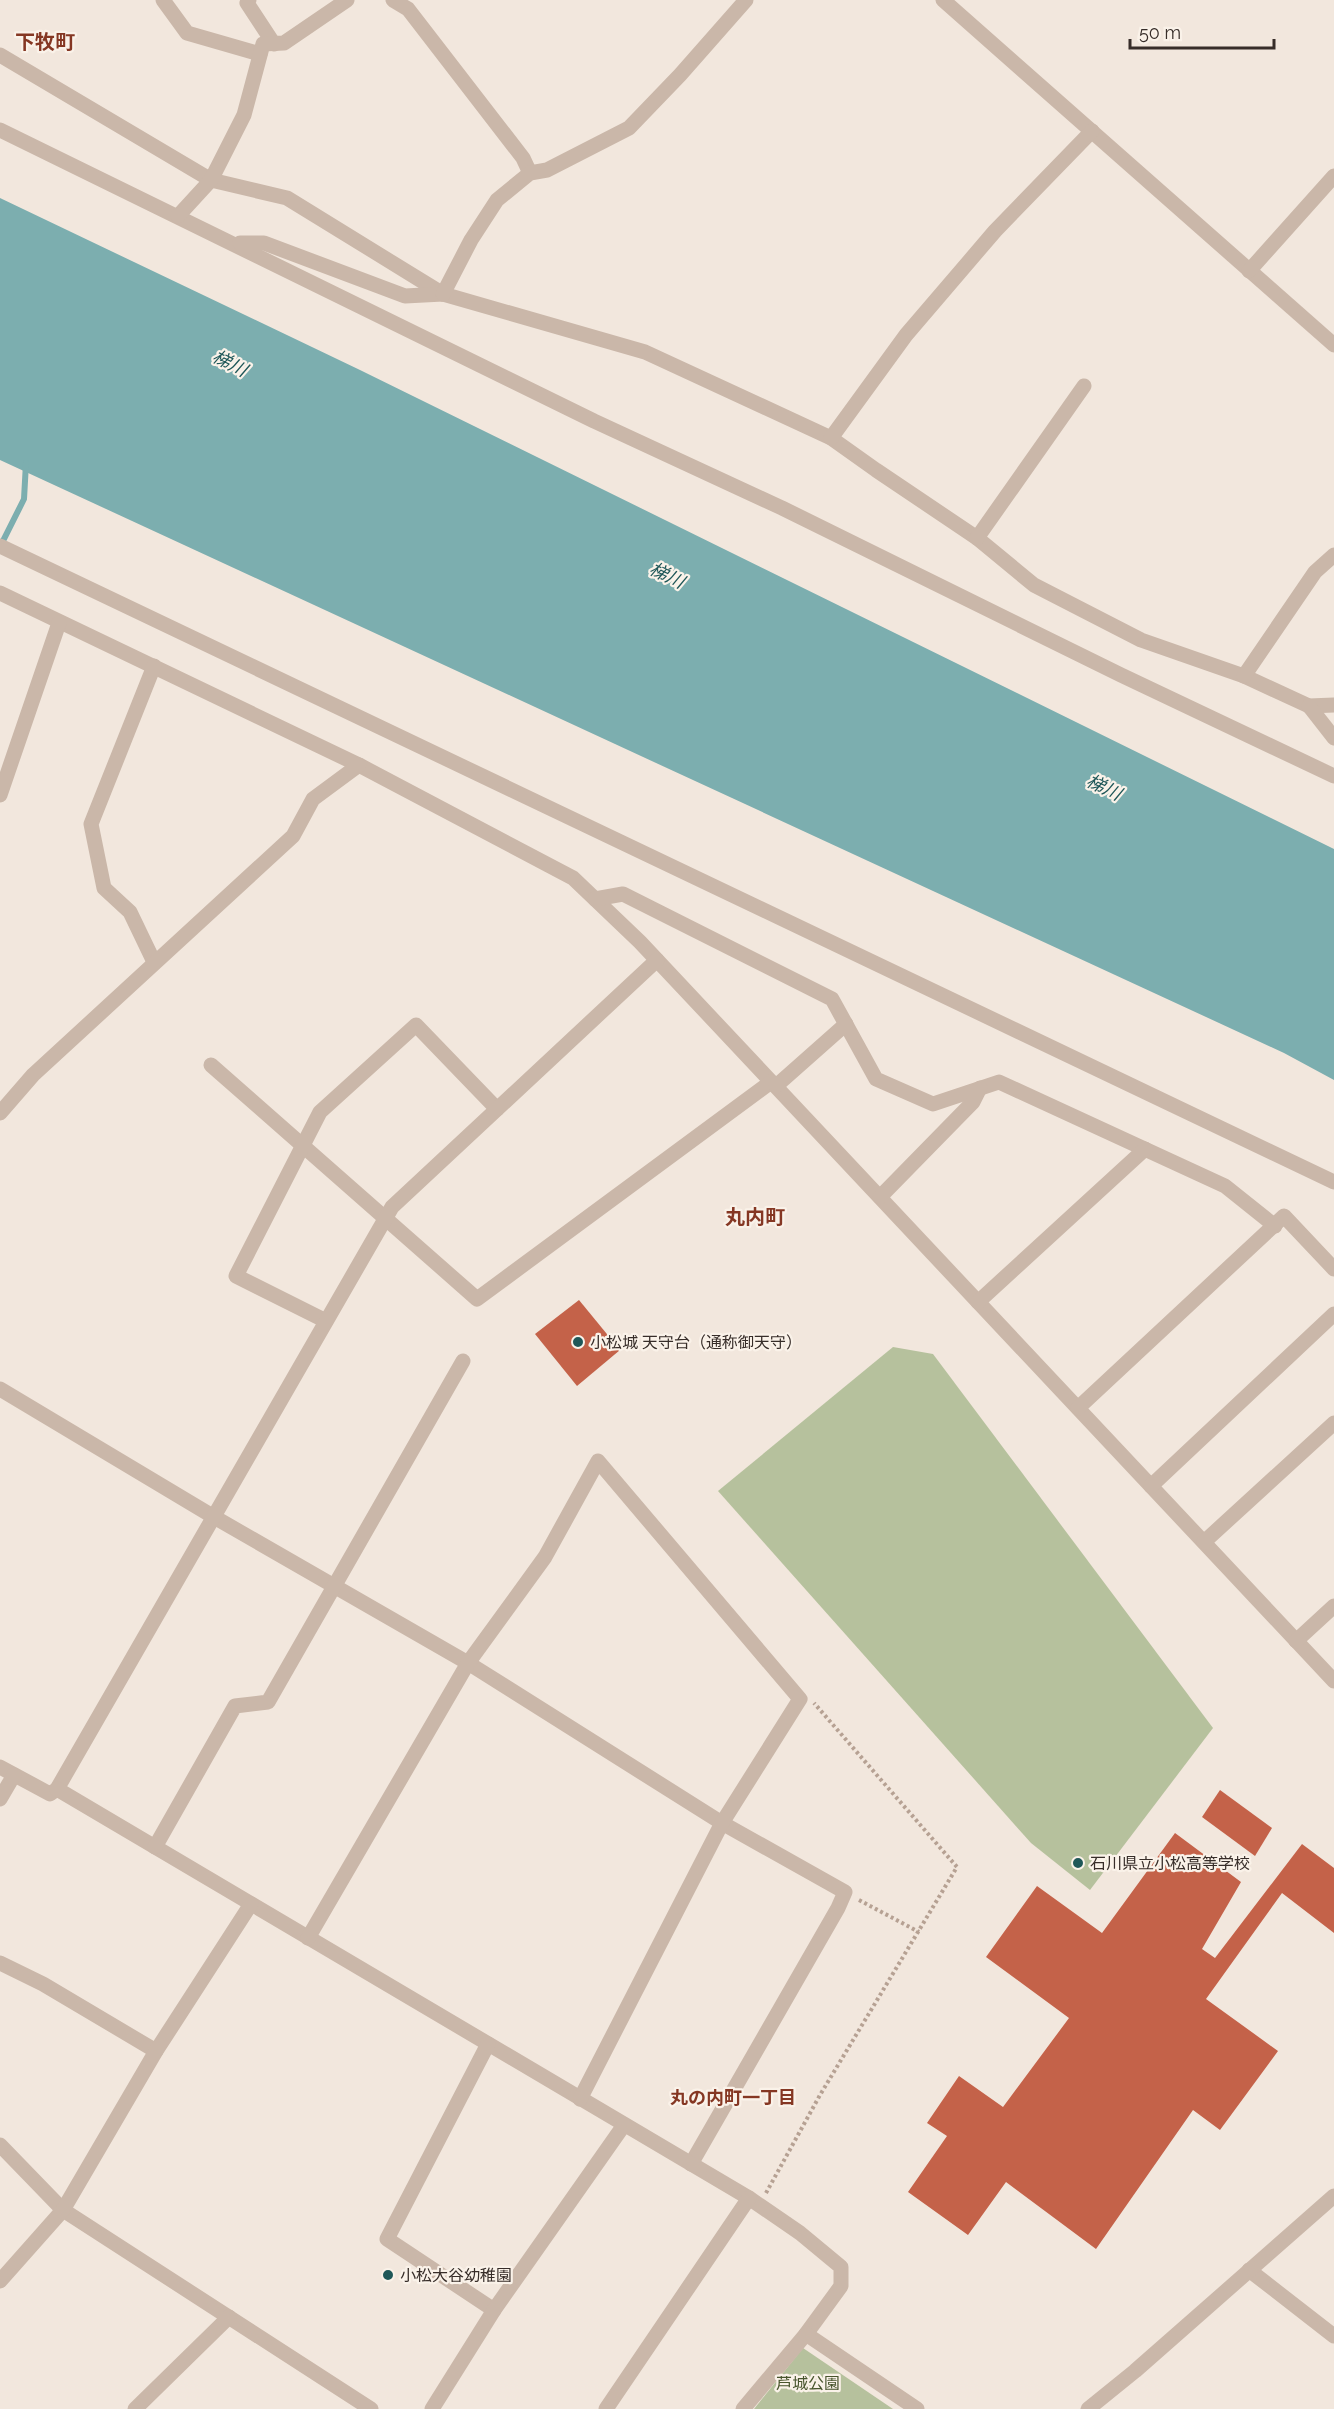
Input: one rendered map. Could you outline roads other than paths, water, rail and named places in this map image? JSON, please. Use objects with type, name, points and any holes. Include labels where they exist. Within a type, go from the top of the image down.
[{"type":"street","points":[[163,0],[187,33],[260,54]]},
{"type":"street","points":[[249,0],[247,3],[274,44]]},
{"type":"street","points":[[178,216],[211,180],[244,115],[263,44],[284,44],[347,0]]},
{"type":"street","points":[[393,0],[408,9],[523,158],[530,173]]},
{"type":"street","points":[[443,294],[471,240],[497,200],[530,173],[547,170],[628,129],[680,75],[746,0]]},
{"type":"street","points":[[943,0],[1334,345]]},
{"type":"street","points":[[0,55],[211,180],[287,198],[443,294],[645,352],[831,438],[977,538],[1034,585],[1131,635],[1244,676],[1310,706],[1334,705]]},
{"type":"street","points":[[0,130],[594,421],[782,508],[1121,675],[1334,776]]},
{"type":"street","points":[[831,438],[913,326],[995,231],[1092,131]]},
{"type":"street","points":[[1250,271],[1334,176]]},
{"type":"street","points":[[234,243],[264,243],[405,296],[443,294]]},
{"type":"street","points":[[977,538],[1084,386]]},
{"type":"street","points":[[0,546],[1334,1182]]},
{"type":"street","points":[[1244,676],[1315,572],[1334,555]]},
{"type":"street","points":[[0,593],[359,765],[573,878],[657,960],[1334,1681]]},
{"type":"street","points":[[0,795],[59,622]]},
{"type":"street","points":[[154,666],[92,824],[104,888],[130,912],[154,962]]},
{"type":"street","points":[[1310,706],[1334,738]]},
{"type":"street","points":[[0,1113],[33,1075],[293,836],[313,799],[359,765]]},
{"type":"street","points":[[595,899],[623,894],[832,999],[876,1079],[933,1104],[999,1082],[1225,1186],[1275,1226]]},
{"type":"street","points":[[0,1767],[50,1794],[57,1789],[392,1207],[657,960]]},
{"type":"street","points":[[326,1321],[236,1276],[320,1112],[416,1024],[497,1108]]},
{"type":"street","points":[[211,1065],[477,1299],[773,1084],[846,1024]]},
{"type":"street","points":[[880,1197],[973,1102],[980,1089]]},
{"type":"street","points":[[978,1302],[1145,1149]]},
{"type":"street","points":[[1078,1408],[1284,1216],[1334,1269]]},
{"type":"street","points":[[1151,1486],[1334,1314]]},
{"type":"street","points":[[154,1847],[235,1706],[268,1701],[463,1361]]},
{"type":"street","points":[[0,1389],[214,1517],[468,1663],[722,1823],[845,1892],[691,2164]]},
{"type":"street","points":[[1204,1542],[1334,1423]]},
{"type":"street","points":[[308,1938],[468,1663],[545,1557],[598,1461],[800,1699],[722,1823],[580,2098]]},
{"type":"street","points":[[1296,1641],[1334,1606]]},
{"type":"street","points":[[0,1799],[14,1775]]},
{"type":"street","points":[[57,1789],[754,2202],[800,2233],[841,2267],[841,2286],[806,2334],[743,2409]]},
{"type":"street","points":[[0,2281],[63,2210],[156,2051],[251,1904]]},
{"type":"street","points":[[0,1963],[43,1984],[156,2051]]},
{"type":"street","points":[[488,2044],[387,2239],[494,2310]]},
{"type":"street","points":[[432,2409],[494,2310],[624,2125]]},
{"type":"street","points":[[0,2145],[63,2210],[371,2409]]},
{"type":"street","points":[[1088,2409],[1135,2371],[1334,2196]]},
{"type":"street","points":[[606,2409],[754,2202]]},
{"type":"street","points":[[1249,2270],[1334,2336]]},
{"type":"street","points":[[135,2409],[228,2317]]},
{"type":"street","points":[[806,2334],[917,2409]]},
{"type":"water","name":"梯川","points":[[0,198],[360,370],[1334,849],[1334,1080],[1284,1053],[0,460]]},
{"type":"waterway","points":[[0,547],[24,499],[26,463]]},
{"type":"place","name":"小松城 天守台（通称御天守）","points":[[578,1342]]},
{"type":"place","name":"石川県立小松高等学校","points":[[1078,1863]]},
{"type":"place","name":"小松大谷幼稚園","points":[[388,2275]]},
{"type":"district","name":"下牧町","points":[[45,42]]},
{"type":"district","name":"丸内町","points":[[755,1217]]},
{"type":"district","name":"丸の内町一丁目","points":[[733,2097]]},
{"type":"park label","name":"芦城公園","points":[[808,2383]]}]
